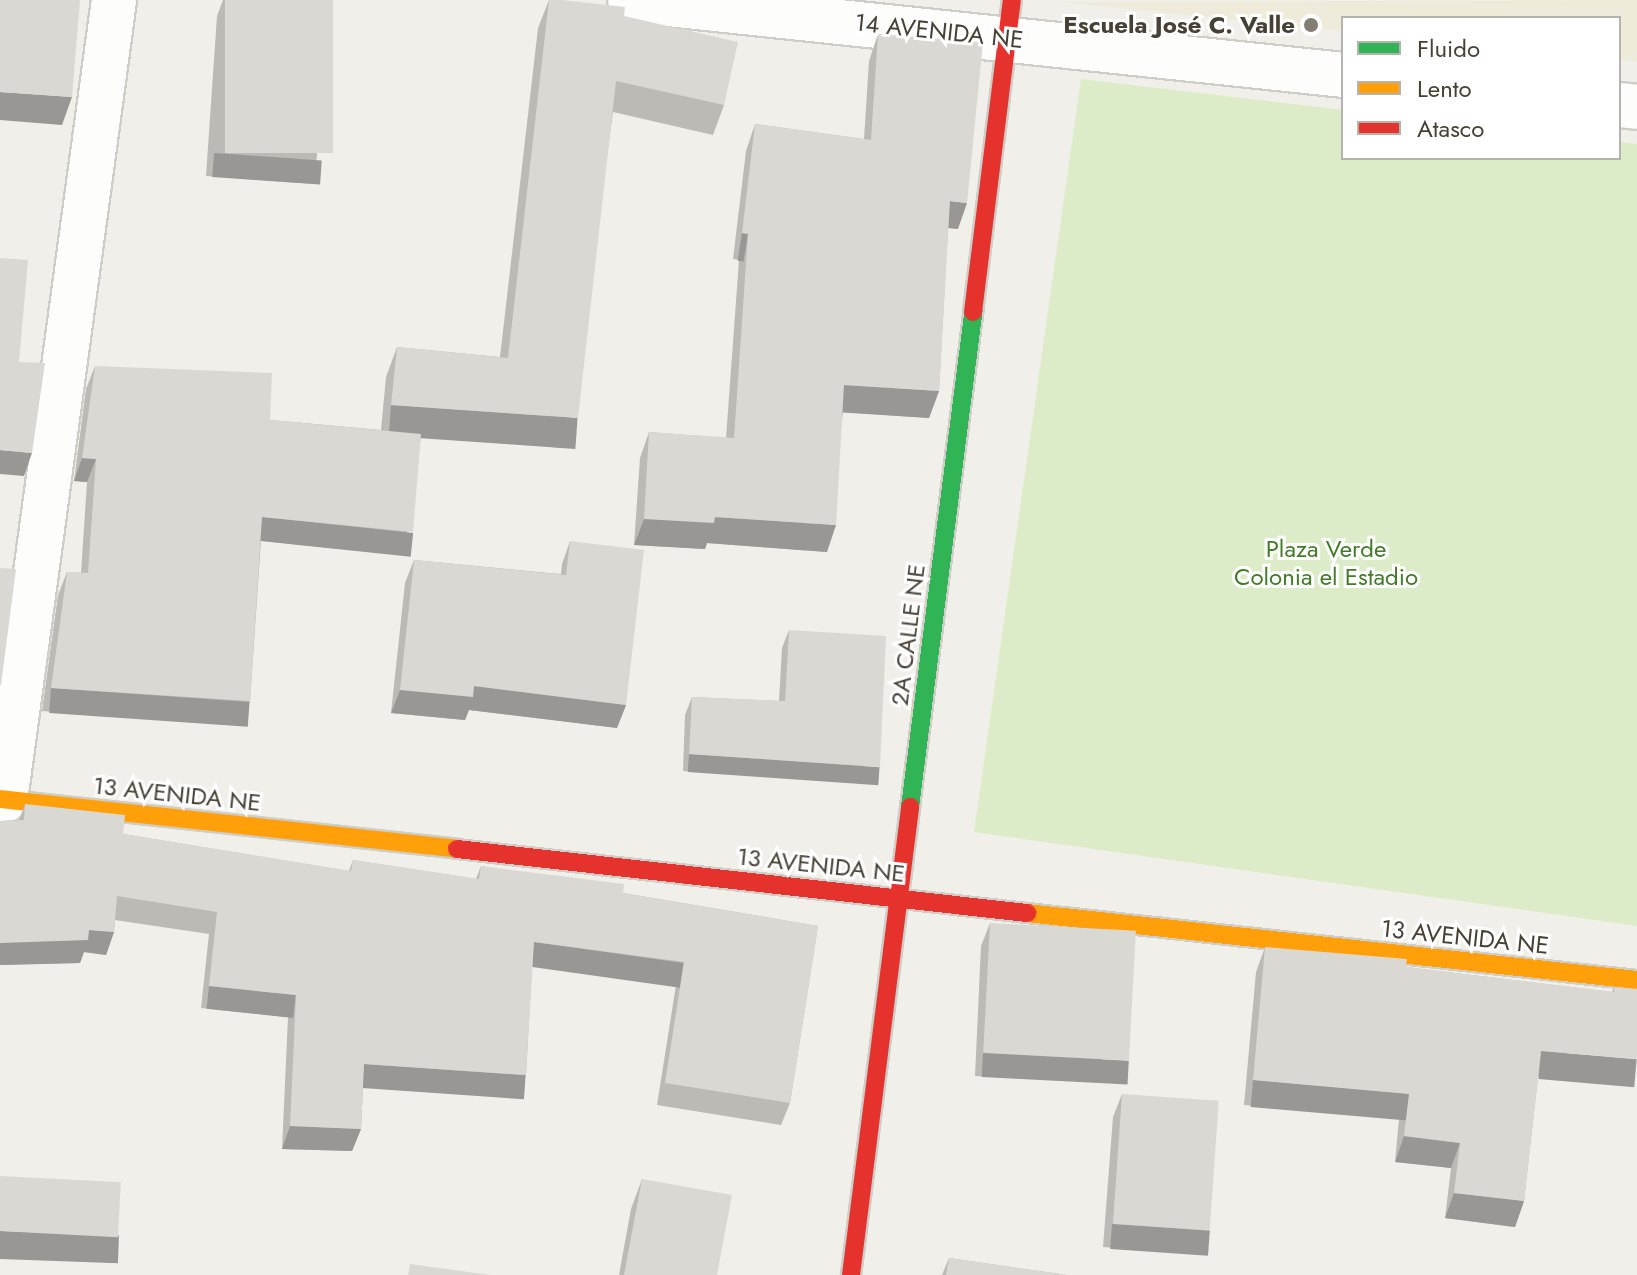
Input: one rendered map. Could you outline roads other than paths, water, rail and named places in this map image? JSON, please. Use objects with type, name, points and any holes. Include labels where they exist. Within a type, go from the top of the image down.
[{"type":"street","points":[[2,799],[114,0]]},
{"type":"street","name":"14 AVENIDA NE","points":[[630,0],[1010,19],[1341,75]]},
{"type":"street","name":"2A CALLE NE","points":[[851,1275],[1010,19]]},
{"type":"street","name":"13 AVENIDA NE","points":[[2,799],[1637,980]]},
{"type":"place","name":"Escuela José C. Valle","points":[[1311,25]]},
{"type":"park label","name":"Plaza Verde Colonia el Estadio","points":[[1326,563]]}]
